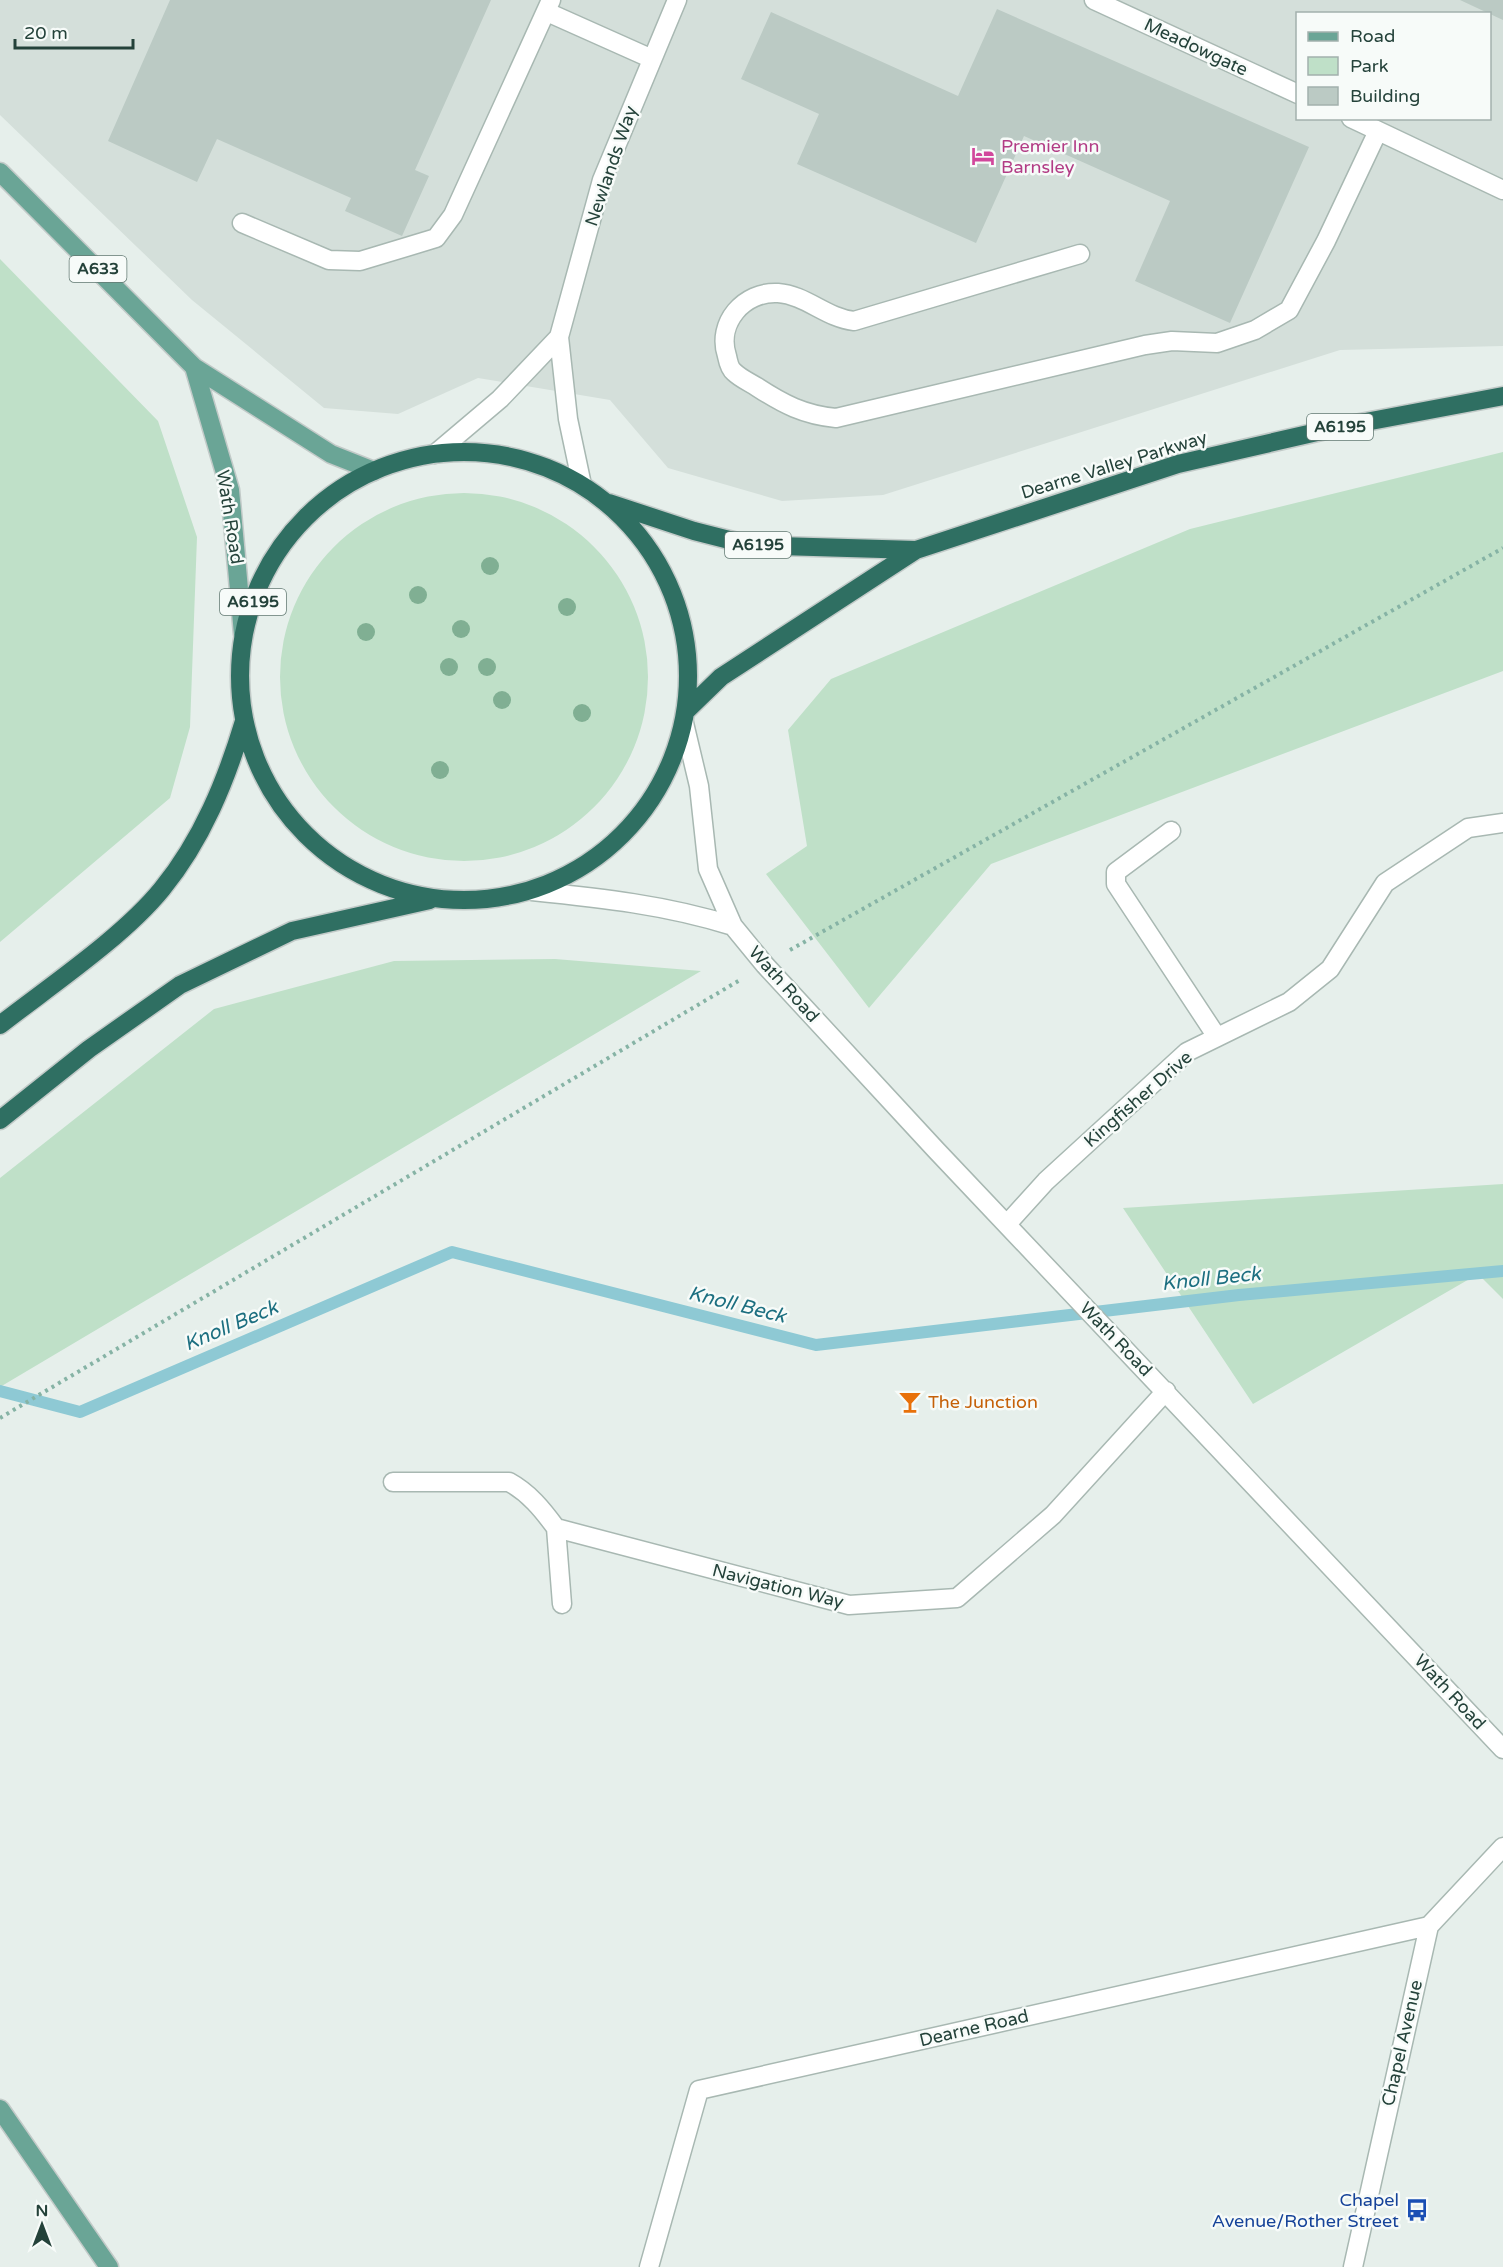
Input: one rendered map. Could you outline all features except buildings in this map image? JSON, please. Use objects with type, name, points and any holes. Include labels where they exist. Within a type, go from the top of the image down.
[{"type":"highway","name":"Dearne Valley Parkway","points":[[686,717],[721,676],[916,550],[1178,464],[1339,427],[1503,396]]},
{"type":"highway","name":"A6195","points":[[486,453],[536,464],[582,485],[606,502],[639,535],[665,574],[682,618],[689,663],[686,717],[665,779],[631,827],[585,866],[532,891],[484,900],[435,899],[381,885],[332,858],[291,821],[261,774],[244,721],[239,678],[243,634],[259,583],[288,536],[327,498],[374,471],[435,454],[486,453]]},
{"type":"highway","name":"Dearne Valley Parkway","points":[[606,502],[694,531],[749,545],[916,550]]},
{"type":"highway","name":"A6195","points":[[0,1025],[120,930],[162,890],[202,831],[230,768],[244,721]]},
{"type":"highway","name":"A6195","points":[[0,1120],[89,1049],[180,985],[292,931],[435,899]]},
{"type":"main road","name":"Wath Road","points":[[0,172],[194,367],[331,454],[374,471]]},
{"type":"main road","name":"Wath Road","points":[[194,367],[230,489],[243,634]]},
{"type":"main road","points":[[0,2109],[109,2267]]},
{"type":"street","name":"Newlands Way","points":[[559,337],[602,180],[650,58],[676,0]]},
{"type":"street","name":"Meadowgate","points":[[1094,0],[1296,93]]},
{"type":"street","points":[[242,222],[329,260],[360,261],[436,238],[453,215],[549,6],[650,58]]},
{"type":"street","points":[[1355,120],[1503,190]]},
{"type":"street","points":[[1080,254],[854,321],[837,319],[802,300],[777,293],[748,299],[728,320],[723,345],[732,371],[789,408],[813,416],[836,418],[1145,345],[1172,341],[1216,344],[1255,330],[1289,310],[1326,241],[1378,131]]},
{"type":"street","points":[[435,454],[500,399],[559,337]]},
{"type":"street","points":[[559,337],[568,419],[582,485]]},
{"type":"street","name":"Wath Road","points":[[686,717],[699,786],[708,869],[733,926],[765,965],[1007,1224],[1503,1749]]},
{"type":"street","name":"Kingfisher Drive","points":[[1007,1224],[1046,1181],[1187,1052],[1289,1002],[1330,969],[1385,884],[1468,828],[1503,823]]},
{"type":"street","points":[[1171,831],[1116,872],[1116,884],[1217,1037]]},
{"type":"street","points":[[532,891],[645,904],[691,912],[733,926]]},
{"type":"street","name":"Navigation Way","points":[[556,1528],[849,1605],[957,1598],[1053,1515],[1166,1391]]},
{"type":"street","points":[[393,1482],[509,1482],[528,1495],[556,1528],[562,1604]]},
{"type":"street","points":[[1428,1926],[1503,1847]]},
{"type":"street","name":"Dearne Road","points":[[649,2267],[699,2090],[1428,1926]]},
{"type":"street","name":"Chapel Avenue","points":[[1353,2267],[1428,1926]]},
{"type":"path","points":[[2,1417],[60,1382]]},
{"type":"shaded area","points":[[0,0],[1503,0],[1503,346],[1340,350],[883,495],[782,501],[668,468],[610,400],[478,378],[398,414],[324,408],[192,300],[0,115]]},
{"type":"green space","points":[[0,259],[158,421],[197,537],[190,727],[170,798],[0,942]]},
{"type":"green space","points":[[1503,452],[1503,671],[991,864],[869,1008],[766,874],[807,846],[788,730],[831,679],[1190,529]]},
{"type":"green space","points":[[464,493],[500,496],[535,507],[566,524],[594,547],[617,575],[634,606],[645,641],[648,677],[645,713],[634,748],[617,779],[594,807],[566,830],[535,847],[500,858],[464,861],[428,858],[393,847],[362,830],[334,807],[311,779],[294,748],[283,713],[280,677],[283,641],[294,606],[311,575],[334,547],[362,524],[393,507],[428,496]]},
{"type":"green space","points":[[555,959],[701,971],[0,1387],[0,1178],[214,1009],[394,961]]},
{"type":"green space","points":[[1503,1184],[1503,1299],[1478,1274],[1253,1404],[1123,1208]]},
{"type":"waterway","name":"Knoll Beck","points":[[0,1391],[80,1412],[452,1252],[816,1345],[1239,1295],[1503,1271]]},
{"type":"place","name":"Premier Inn Barnsley","points":[[983,156]]},
{"type":"place","name":"The Junction","points":[[910,1402]]},
{"type":"place","name":"Chapel Avenue/Rother Street","points":[[1417,2210]]}]
